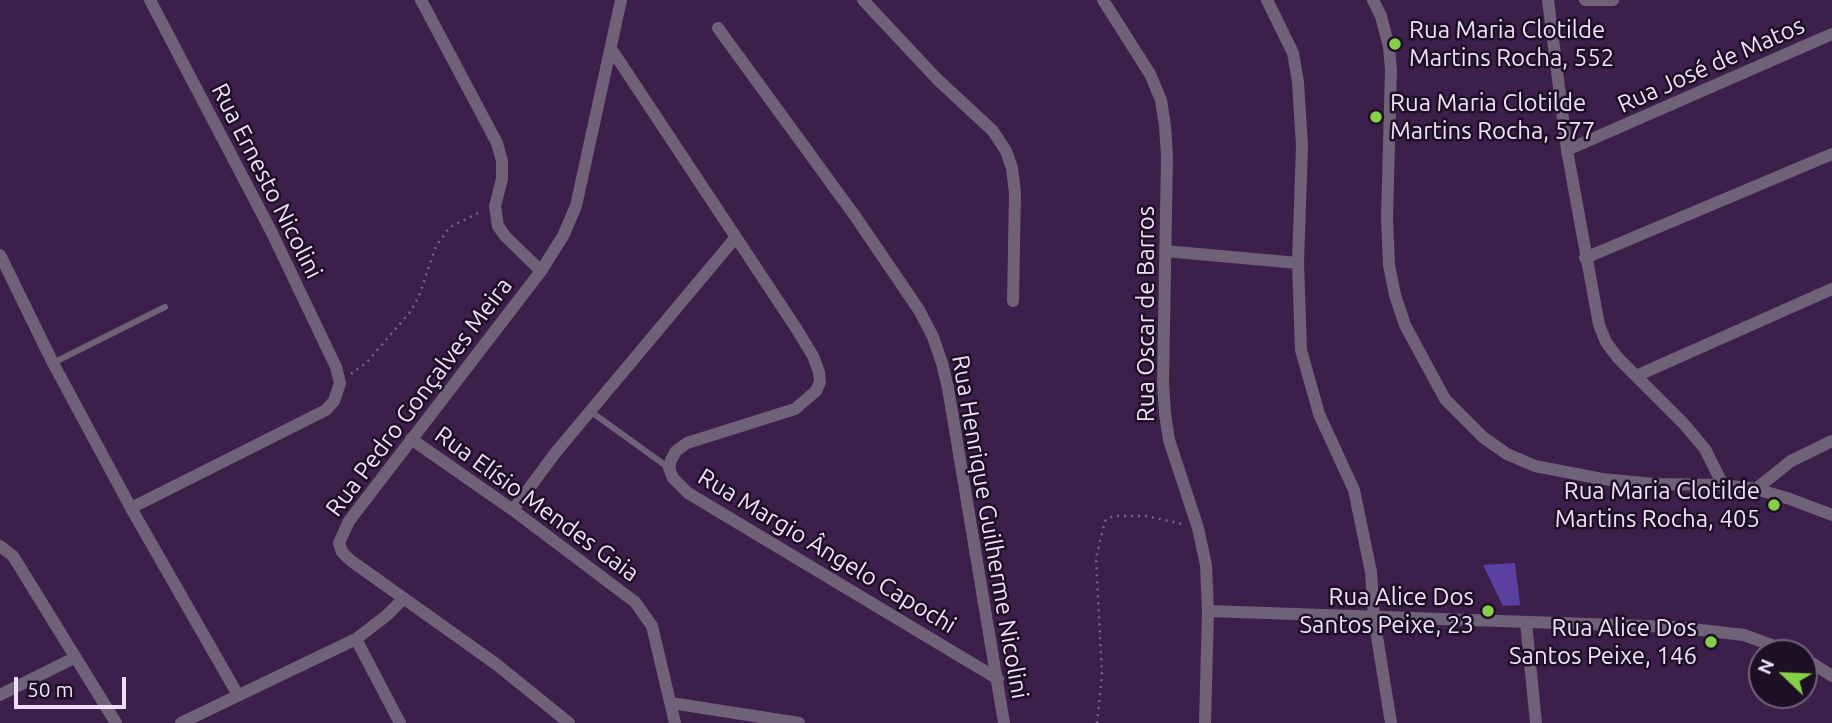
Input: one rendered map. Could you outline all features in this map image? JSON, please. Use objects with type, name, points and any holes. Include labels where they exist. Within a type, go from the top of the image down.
[{"type":"street","name":"Rua Ernesto Nicolini","points":[[150,0],[271,231],[336,367],[340,383]]},
{"type":"street","points":[[421,0],[497,143],[502,162],[502,179],[495,206],[498,226],[541,271]]},
{"type":"street","name":"Rua Pedro Gonçalves Meira","points":[[569,723],[496,664],[350,560],[342,552],[339,543],[349,521],[541,271],[563,236],[576,206],[621,0]]},
{"type":"street","points":[[863,0],[937,79],[993,131],[1006,151],[1015,193],[1013,301]]},
{"type":"street","name":"Rua Oscar de Barros","points":[[1103,0],[1150,74],[1161,100],[1167,156],[1164,414],[1169,440],[1199,528],[1206,565],[1208,611],[1205,723]]},
{"type":"street","points":[[1267,0],[1293,53],[1298,82],[1302,159],[1298,263],[1301,350],[1319,414],[1354,491],[1371,572],[1374,618],[1391,723]]},
{"type":"street","points":[[1373,0],[1381,16],[1391,69],[1387,218],[1395,295],[1405,325],[1445,399],[1484,438],[1507,454],[1535,466],[1602,479],[1756,489],[1832,515]]},
{"type":"street","points":[[1548,0],[1567,150],[1586,258],[1606,342],[1685,424],[1705,449],[1723,485]]},
{"type":"street","points":[[1586,0],[1613,0]]},
{"type":"street","name":"Rua Henrique Guilherme Nicolini","points":[[718,28],[855,216],[919,310],[933,337],[947,388],[1004,723]]},
{"type":"street","name":"Rua José de Matos","points":[[1567,150],[1832,34]]},
{"type":"street","name":"Rua Margio Ângelo Capochi","points":[[612,50],[813,356],[819,372],[820,382],[816,391],[795,409],[687,443],[676,451],[669,468],[673,478],[688,493],[998,679]]},
{"type":"street","points":[[1586,258],[1832,154]]},
{"type":"street","points":[[513,510],[556,452],[736,237]]},
{"type":"street","points":[[1165,251],[1298,263]]},
{"type":"street","points":[[0,255],[53,363],[131,508],[239,695]]},
{"type":"street","points":[[1636,376],[1832,289]]},
{"type":"street","points":[[131,508],[326,410],[334,401],[340,383]]},
{"type":"street","name":"Rua Elísio Mendes Gaia","points":[[411,439],[617,586],[645,614],[658,647],[676,723]]},
{"type":"street","points":[[1756,489],[1791,461],[1832,441]]},
{"type":"street","points":[[0,546],[13,556],[116,723]]},
{"type":"street","points":[[181,723],[356,639],[404,598]]},
{"type":"street","points":[[1208,611],[1621,624],[1712,630],[1755,639]]},
{"type":"street","points":[[1526,623],[1536,723]]},
{"type":"street","points":[[356,639],[400,723]]},
{"type":"street","points":[[0,695],[74,658]]},
{"type":"street","points":[[671,703],[799,723]]},
{"type":"lane","points":[[53,363],[165,307]]},
{"type":"lane","points":[[590,411],[669,468]]},
{"type":"path","points":[[340,383],[367,362],[410,312],[419,296],[436,246],[450,227],[468,216],[495,206]]},
{"type":"path","points":[[1097,723],[1102,675],[1096,558],[1105,521],[1113,516],[1146,516],[1199,528]]},
{"type":"building","points":[[1515,563],[1520,605],[1503,606],[1483,565]]},
{"type":"place","name":"Rua Maria Clotilde Martins Rocha, 552","points":[[1395,44]]},
{"type":"place","name":"Rua Maria Clotilde Martins Rocha, 577","points":[[1376,117]]},
{"type":"place","name":"Rua Maria Clotilde Martins Rocha, 405","points":[[1774,505]]},
{"type":"place","name":"Rua Alice Dos Santos Peixe, 23","points":[[1488,611]]},
{"type":"place","name":"Rua Alice Dos Santos Peixe, 146","points":[[1711,642]]}]
